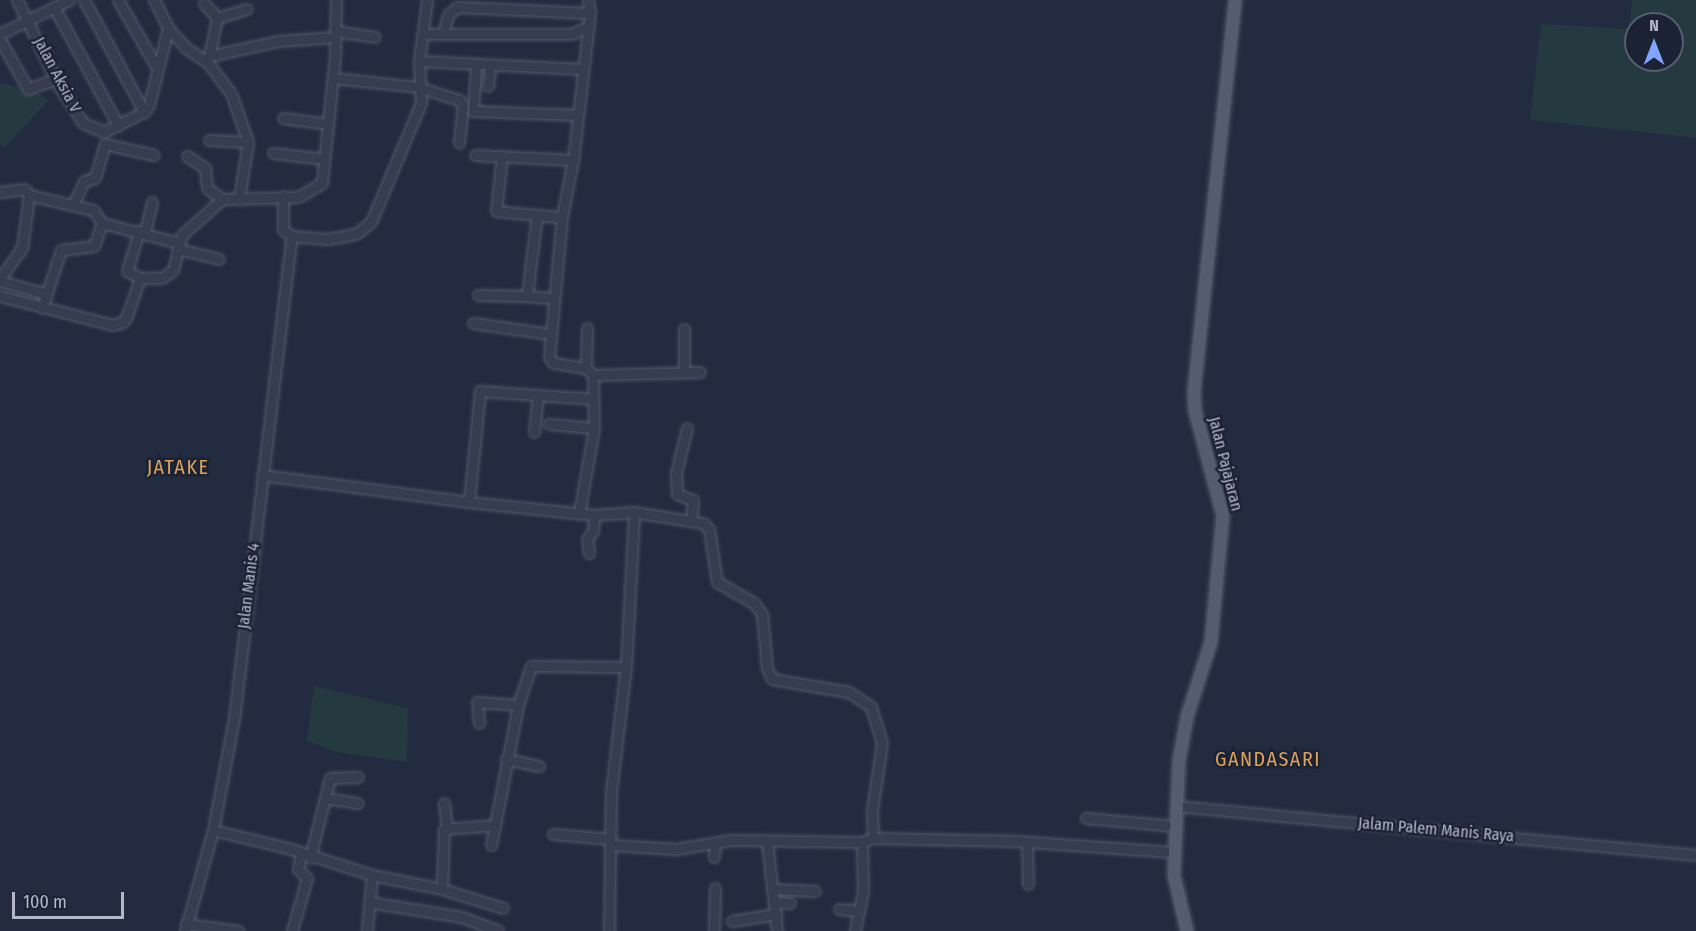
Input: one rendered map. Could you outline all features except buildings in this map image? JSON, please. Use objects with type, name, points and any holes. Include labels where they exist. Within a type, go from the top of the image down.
[{"type":"main road","name":"Jalan Pajajaran","points":[[1187,931],[1175,885],[1173,852],[1176,806],[1184,731],[1211,642],[1223,512],[1195,411],[1194,392],[1235,0]]},
{"type":"street","name":"Jalan Aksia V","points":[[17,0],[56,79],[83,123],[99,132],[117,123]]},
{"type":"street","points":[[84,0],[144,112]]},
{"type":"street","points":[[118,0],[156,66]]},
{"type":"street","points":[[154,0],[168,28],[186,48],[209,60],[227,83],[248,142],[239,198]]},
{"type":"street","points":[[152,202],[127,266],[128,271],[140,278],[168,276],[182,235],[222,199],[303,196],[320,186],[333,78],[336,0]]},
{"type":"street","points":[[283,196],[283,230],[292,236],[327,239],[356,234],[368,227],[422,103],[416,87],[427,0]]},
{"type":"street","points":[[588,0],[590,13],[586,28],[573,160],[562,217],[553,298],[550,334],[553,363],[589,371],[700,372]]},
{"type":"street","points":[[0,34],[60,3],[117,123],[144,112]]},
{"type":"street","points":[[204,3],[218,18]]},
{"type":"street","points":[[443,34],[448,15],[457,7],[590,13]]},
{"type":"street","points":[[218,18],[247,9]]},
{"type":"street","points":[[209,60],[218,18]]},
{"type":"street","points":[[144,112],[168,28]]},
{"type":"street","points":[[423,34],[571,34],[586,28]]},
{"type":"street","points":[[209,60],[278,41],[352,33],[375,37]]},
{"type":"street","points":[[0,40],[28,89],[56,79]]},
{"type":"street","points":[[419,61],[476,66],[582,69]]},
{"type":"street","points":[[476,66],[473,111],[578,115]]},
{"type":"street","points":[[488,86],[490,66]]},
{"type":"street","points":[[333,78],[416,87],[462,103],[459,143]]},
{"type":"street","points":[[283,118],[328,124]]},
{"type":"street","points":[[209,140],[248,142]]},
{"type":"street","points":[[73,205],[84,181],[95,178],[105,144],[154,155]]},
{"type":"street","points":[[273,153],[324,159]]},
{"type":"street","points":[[475,155],[573,160]]},
{"type":"street","points":[[187,156],[207,170],[207,188],[222,199]]},
{"type":"street","points":[[502,156],[496,211],[562,217]]},
{"type":"street","points":[[0,192],[25,189],[29,195],[22,248],[0,280],[47,294]]},
{"type":"street","points":[[29,195],[93,210],[102,223],[142,232],[219,259]]},
{"type":"street","points":[[527,296],[537,215]]},
{"type":"street","points":[[42,308],[61,250],[94,246],[102,223]]},
{"type":"street","name":"Jalan Manis 4","points":[[185,928],[213,830],[234,719],[292,236]]},
{"type":"street","points":[[0,296],[100,323],[119,324],[127,316],[140,278]]},
{"type":"street","points":[[478,296],[553,298]]},
{"type":"street","points":[[473,323],[550,334]]},
{"type":"street","points":[[579,514],[594,428],[594,399],[589,371],[587,328]]},
{"type":"street","points":[[684,329],[684,372]]},
{"type":"street","points":[[469,502],[480,391],[594,399]]},
{"type":"street","points":[[534,432],[538,395]]},
{"type":"street","points":[[549,424],[594,428]]},
{"type":"street","points":[[687,428],[676,473],[677,494],[693,500],[691,521]]},
{"type":"street","points":[[262,475],[579,514],[634,512],[691,521],[709,529],[717,582],[758,607],[764,623],[767,668],[772,679],[835,688],[858,695],[872,707],[882,743],[872,818],[873,838]]},
{"type":"street","points":[[609,931],[611,792],[626,667],[634,512]]},
{"type":"street","points":[[590,553],[587,539],[593,531],[594,515]]},
{"type":"street","points":[[491,845],[518,705],[531,666],[626,667]]},
{"type":"street","points":[[479,723],[477,702],[518,705]]},
{"type":"street","points":[[506,759],[538,766]]},
{"type":"street","points":[[292,931],[307,878],[298,869],[305,856],[330,777],[358,777]]},
{"type":"street","points":[[325,798],[358,803]]},
{"type":"street","points":[[442,889],[443,832],[447,827],[444,803]]},
{"type":"street","name":"Jalam Palem Manis Raya","points":[[1176,806],[1696,855]]},
{"type":"street","points":[[1086,818],[1175,826]]},
{"type":"street","points":[[447,827],[495,825]]},
{"type":"street","points":[[213,830],[372,875],[442,889],[503,908]]},
{"type":"street","points":[[553,834],[676,849],[715,843],[862,842],[873,838],[1027,842],[1173,852]]},
{"type":"street","points":[[767,842],[777,931]]},
{"type":"street","points":[[855,931],[859,912],[862,842]]},
{"type":"street","points":[[1027,842],[1028,884]]},
{"type":"street","points":[[714,858],[715,843]]},
{"type":"street","points":[[368,931],[372,875]]},
{"type":"street","points":[[714,931],[715,888]]},
{"type":"street","points":[[773,889],[815,891]]},
{"type":"street","points":[[369,902],[462,917],[498,931]]},
{"type":"street","points":[[775,902],[790,903]]},
{"type":"street","points":[[839,909],[859,912]]},
{"type":"street","points":[[732,921],[776,914]]},
{"type":"street","points":[[185,928],[239,931]]},
{"type":"shaded area","points":[[1632,0],[1696,0],[1696,138],[1530,120],[1541,24],[1624,29],[1624,72],[1684,72],[1684,12],[1631,12]]},
{"type":"shaded area","points":[[0,82],[40,94],[48,101],[4,148],[0,146]]},
{"type":"shaded area","points":[[314,686],[408,708],[407,762],[335,752],[307,741]]},
{"type":"district","name":"JATAKE","points":[[178,467]]},
{"type":"district","name":"GANDASARI","points":[[1268,759]]}]
